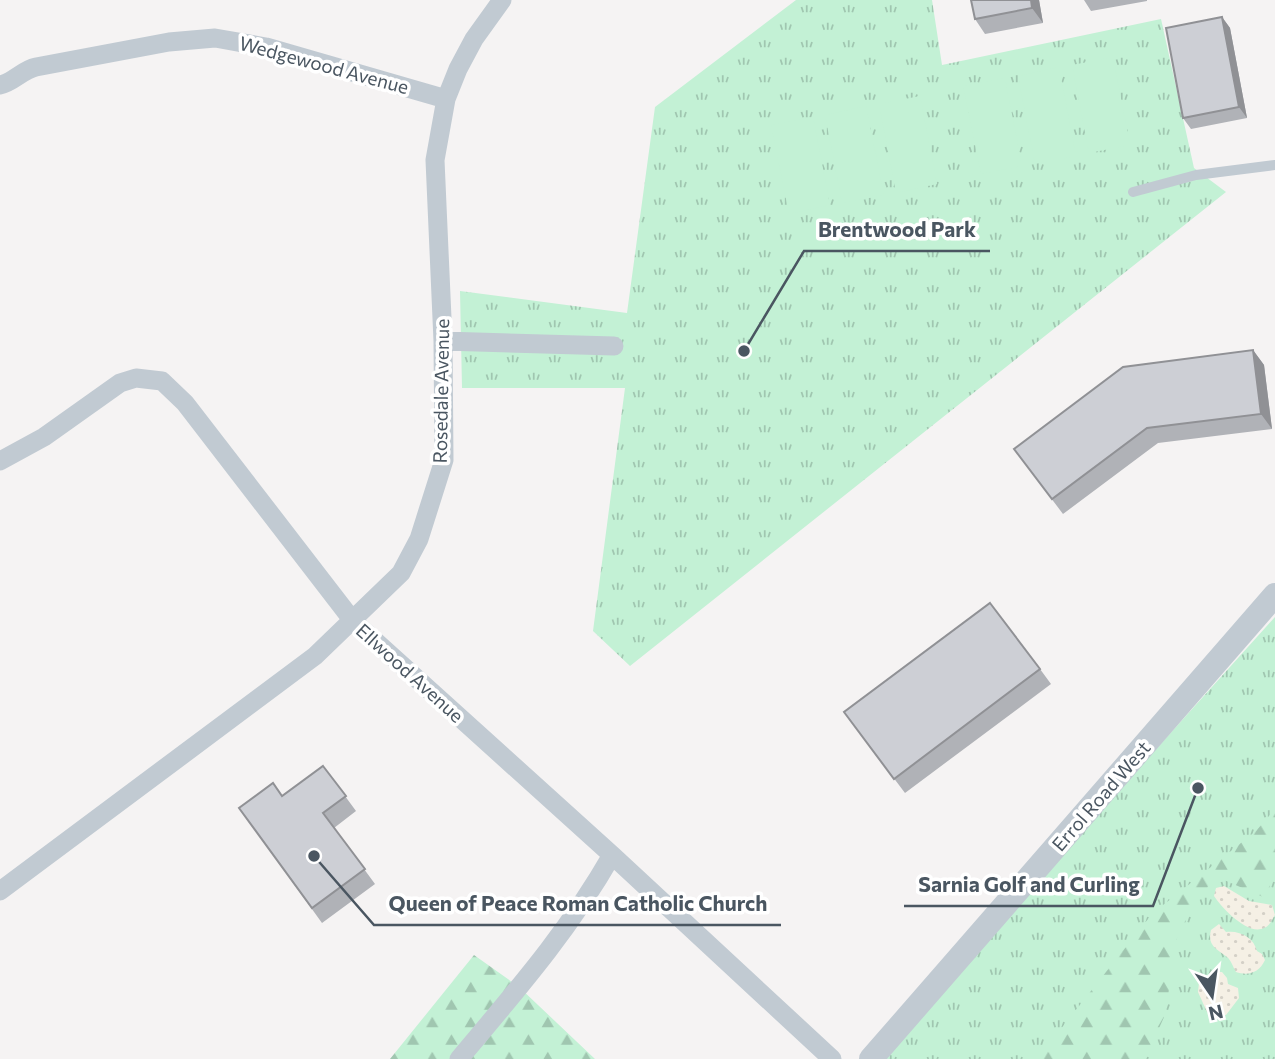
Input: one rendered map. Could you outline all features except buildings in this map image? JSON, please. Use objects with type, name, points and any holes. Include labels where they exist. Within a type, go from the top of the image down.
[{"type":"street","name":"Rosedale Avenue","points":[[0,891],[315,656],[401,573],[419,539],[444,460],[443,341],[435,160],[446,99],[458,68],[474,39],[502,0]]},
{"type":"street","name":"Wedgewood Avenue","points":[[0,85],[12,82],[25,69],[36,66],[169,42],[215,38],[266,47],[446,99]]},
{"type":"street","points":[[443,341],[614,346]]},
{"type":"street","name":"Ellwood Avenue","points":[[0,461],[44,437],[120,383],[136,378],[162,381],[193,412],[353,621],[832,1059]]},
{"type":"street","name":"Errol Road West","points":[[871,1059],[1275,596]]},
{"type":"street","points":[[459,1059],[555,944],[587,899],[612,855]]},
{"type":"lane","points":[[1133,191],[1196,175],[1275,165]]},
{"type":"green space","points":[[796,0],[932,0],[942,65],[1161,19],[1194,168],[1226,192],[630,666],[593,631],[625,388],[462,388],[460,291],[627,313],[655,107]]},
{"type":"green space","points":[[1113,57],[1130,145],[1089,153],[1072,65]]},
{"type":"green space","points":[[1059,67],[1076,156],[1035,164],[1018,76]]},
{"type":"green space","points":[[1005,78],[1022,166],[981,174],[963,86]]},
{"type":"green space","points":[[920,96],[937,184],[896,193],[879,104]]},
{"type":"green space","points":[[866,106],[884,195],[842,203],[825,115]]},
{"type":"green space","points":[[813,117],[830,205],[789,214],[771,125]]},
{"type":"green space","points":[[1275,617],[1275,1059],[877,1059]]},
{"type":"green space","points":[[1275,809],[1275,877],[1263,897],[1215,876],[1178,932],[1165,1015],[1145,1059],[1037,1059],[1152,914],[1256,831]]},
{"type":"green space","points":[[474,955],[519,987],[595,1059],[390,1059]]},
{"type":"sand","points":[[1224,886],[1249,901],[1272,905],[1275,915],[1269,924],[1258,929],[1236,920],[1214,896],[1216,888]]},
{"type":"sand","points":[[1219,924],[1226,932],[1241,934],[1253,942],[1265,960],[1260,968],[1245,974],[1236,972],[1228,958],[1211,943],[1211,930]]},
{"type":"sand","points":[[1213,972],[1222,972],[1228,984],[1238,988],[1239,998],[1226,1015],[1215,1016],[1207,1012],[1198,992],[1199,983]]},
{"type":"place","name":"Brentwood Park","points":[[744,351]]},
{"type":"place","name":"Sarnia Golf and Curling","points":[[1198,788]]},
{"type":"place","name":"Queen of Peace Roman Catholic Church","points":[[314,856]]}]
